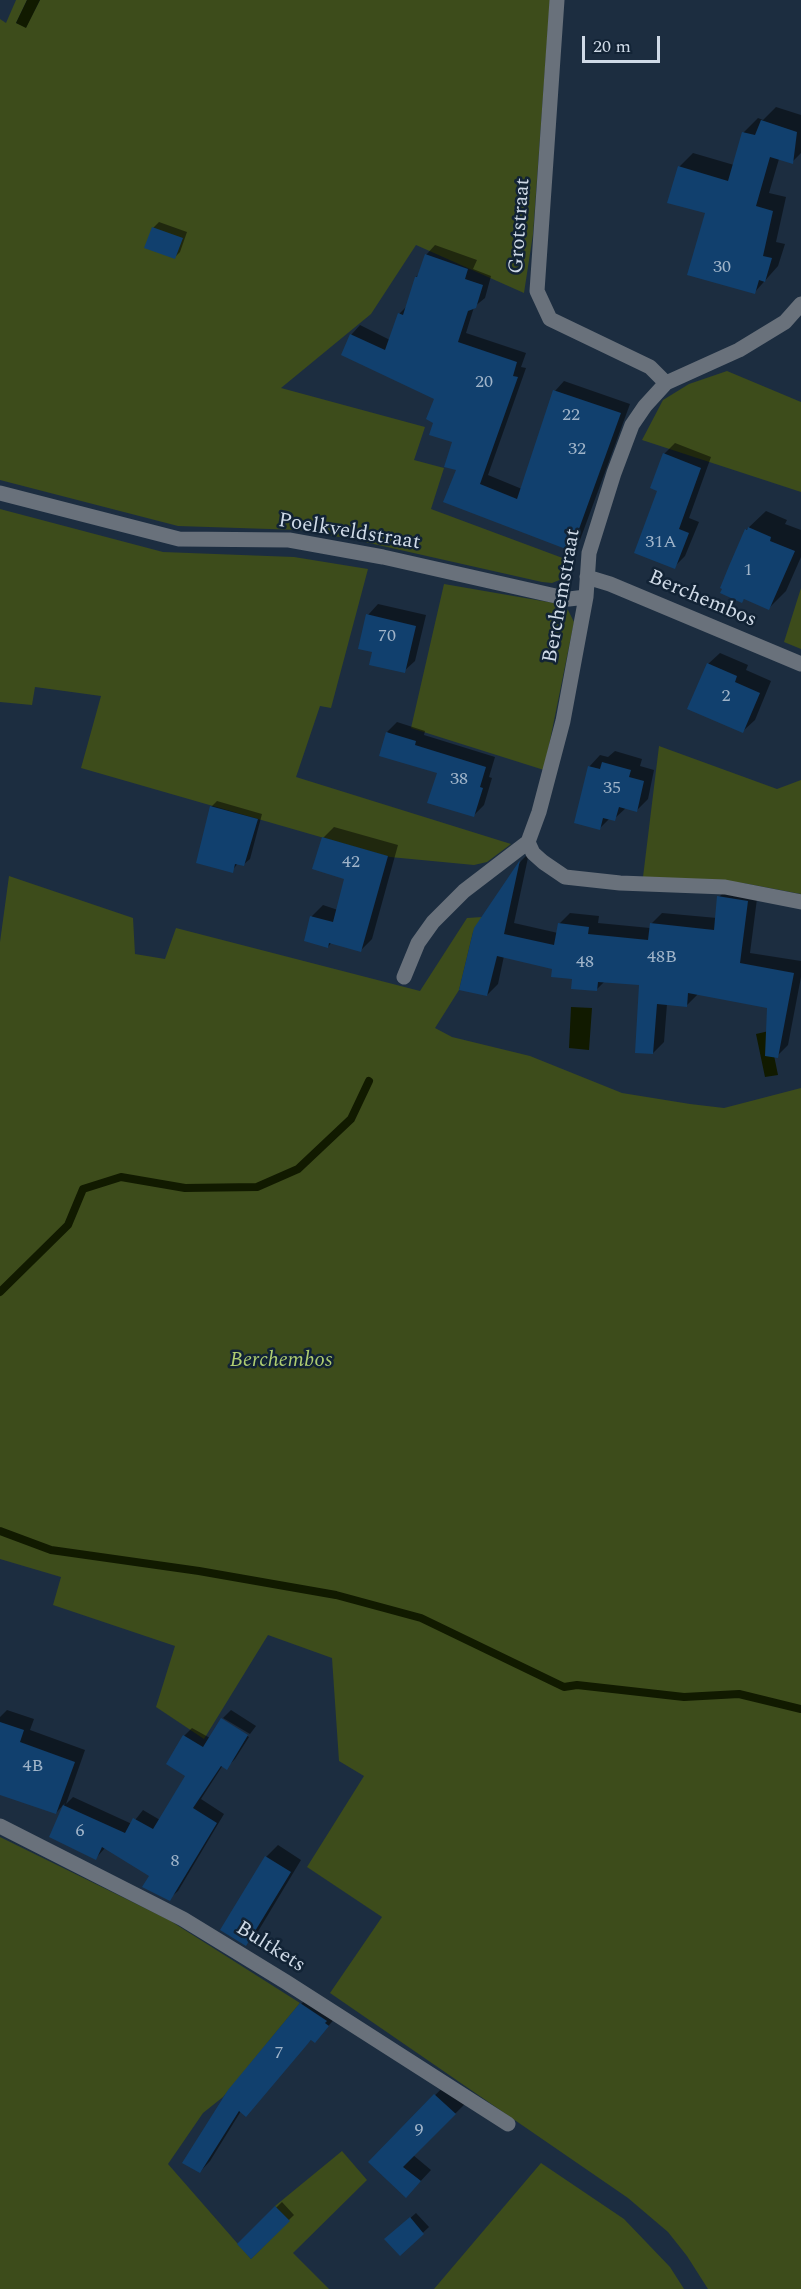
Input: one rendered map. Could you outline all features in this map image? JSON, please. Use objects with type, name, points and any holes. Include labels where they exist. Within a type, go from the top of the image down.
[{"type":"street","name":"Grotstraat","points":[[557,0],[537,291],[550,319],[650,367],[666,383]]},
{"type":"street","name":"Berchemstraat","points":[[528,842],[539,812],[563,721],[594,532],[632,425],[645,406],[666,383],[739,350],[785,322],[801,304]]},
{"type":"street","name":"Poelkveldstraat","points":[[0,493],[179,539],[289,540],[383,557],[569,599],[585,597]]},
{"type":"street","name":"Berchembos","points":[[587,577],[682,613],[801,664]]},
{"type":"street","points":[[404,977],[418,943],[433,922],[465,891],[528,842],[543,862],[565,878],[620,883],[725,887],[801,902]]},
{"type":"street","name":"Bultkets","points":[[0,1826],[183,1919],[508,2124]]},
{"type":"green space","points":[[16,0],[27,0],[16,23],[26,27],[40,0],[550,0],[533,234],[524,293],[416,245],[371,314],[281,388],[425,427],[414,460],[444,468],[431,509],[568,560],[562,579],[552,583],[542,582],[356,540],[300,530],[178,526],[0,480],[0,19],[6,23]]},
{"type":"green space","points":[[727,371],[801,402],[801,492],[642,440],[663,400],[689,384]]},
{"type":"green space","points":[[0,509],[163,552],[294,557],[368,569],[331,708],[320,706],[296,777],[511,844],[487,862],[474,865],[390,857],[81,768],[101,696],[35,687],[32,705],[0,702]]},
{"type":"green space","points":[[444,584],[554,603],[568,610],[574,622],[544,770],[411,728]]},
{"type":"green space","points":[[801,588],[801,649],[784,642]]},
{"type":"green space","points":[[659,746],[777,789],[801,780],[801,894],[743,883],[643,877]]},
{"type":"green space","name":"Berchembos","points":[[9,876],[133,918],[135,954],[165,959],[176,928],[420,991],[467,918],[482,917],[473,932],[459,990],[435,1028],[452,1037],[530,1056],[622,1093],[724,1108],[801,1088],[801,2289],[708,2289],[668,2232],[628,2198],[330,1993],[382,1917],[307,1867],[364,1776],[339,1761],[332,1658],[268,1635],[204,1739],[156,1707],[175,1646],[53,1605],[61,1577],[0,1559],[0,942]]},
{"type":"green space","points":[[0,1837],[169,1920],[300,2003],[223,2097],[203,2113],[168,2164],[251,2259],[289,2221],[275,2206],[342,2151],[367,2180],[293,2253],[329,2289],[0,2289]]},
{"type":"green space","points":[[541,2163],[624,2219],[670,2267],[684,2289],[434,2289]]},
{"type":"shaded area","points":[[27,0],[40,0],[26,28],[16,23]]},
{"type":"shaded area","points":[[571,1007],[592,1008],[589,1050],[569,1048]]},
{"type":"shaded area","points":[[769,1031],[778,1075],[765,1077],[756,1034]]},
{"type":"building","points":[[761,120],[797,132],[793,164],[770,157],[756,206],[773,211],[763,256],[772,258],[765,282],[759,280],[755,294],[687,275],[705,213],[667,203],[678,166],[728,181],[742,132],[755,135]]},
{"type":"building","points":[[152,227],[183,238],[175,259],[144,248]]},
{"type":"building","points":[[425,254],[468,269],[465,279],[483,285],[476,308],[468,311],[458,342],[517,362],[513,376],[518,377],[480,484],[517,499],[553,390],[621,413],[571,551],[443,502],[456,470],[444,467],[452,442],[429,435],[433,423],[426,419],[434,399],[341,355],[350,334],[385,350],[398,313],[403,315]]},
{"type":"building","points":[[663,453],[701,468],[679,529],[689,533],[675,569],[634,553],[657,491],[650,488]]},
{"type":"building","points":[[748,527],[771,537],[770,541],[795,551],[769,610],[744,599],[742,603],[720,593],[729,566],[745,529],[747,530]]},
{"type":"building","points":[[366,614],[416,626],[405,673],[369,665],[372,652],[358,649]]},
{"type":"building","points":[[707,663],[737,676],[735,682],[760,693],[743,733],[687,709]]},
{"type":"building","points":[[386,732],[416,741],[415,745],[486,767],[480,787],[483,788],[474,817],[427,803],[437,773],[379,756]]},
{"type":"building","points":[[602,762],[631,770],[629,777],[644,781],[637,812],[619,807],[615,821],[603,818],[600,830],[574,823],[588,766],[600,769]]},
{"type":"building","points":[[210,806],[258,819],[244,866],[235,864],[233,873],[196,863]]},
{"type":"building","points":[[322,837],[388,856],[361,952],[329,943],[328,948],[304,941],[310,916],[333,922],[344,879],[312,869]]},
{"type":"building","points":[[520,860],[504,934],[554,945],[558,923],[589,927],[588,934],[648,940],[650,923],[714,930],[717,896],[748,901],[740,963],[794,973],[778,1058],[765,1056],[767,1008],[688,993],[687,1007],[657,1004],[653,1054],[635,1053],[639,985],[598,982],[597,991],[571,989],[572,979],[551,977],[552,969],[497,956],[487,996],[459,990],[474,928]]},
{"type":"building","points":[[221,1718],[248,1735],[227,1770],[221,1766],[193,1808],[217,1823],[170,1901],[142,1887],[149,1876],[102,1847],[96,1860],[49,1837],[63,1805],[125,1833],[133,1818],[153,1829],[185,1776],[166,1764],[183,1735],[203,1747]]},
{"type":"building","points":[[0,1722],[24,1730],[20,1742],[75,1762],[56,1814],[0,1795]]},
{"type":"building","points":[[265,1856],[291,1872],[246,1946],[220,1930]]},
{"type":"building","points":[[300,2003],[327,2021],[325,2023],[329,2026],[315,2043],[311,2040],[246,2117],[239,2111],[200,2173],[182,2163],[228,2090]]},
{"type":"building","points":[[434,2094],[456,2114],[403,2167],[421,2181],[406,2198],[368,2162]]},
{"type":"building","points":[[275,2206],[290,2221],[251,2259],[237,2244]]},
{"type":"building","points":[[410,2217],[424,2234],[400,2256],[384,2239]]},
{"type":"waterway","points":[[0,1292],[68,1225],[83,1189],[121,1177],[185,1188],[257,1187],[298,1169],[351,1119],[369,1081]]},
{"type":"waterway","points":[[0,1531],[51,1550],[199,1571],[336,1595],[421,1618],[564,1687],[577,1685],[684,1697],[739,1694],[801,1709]]}]
